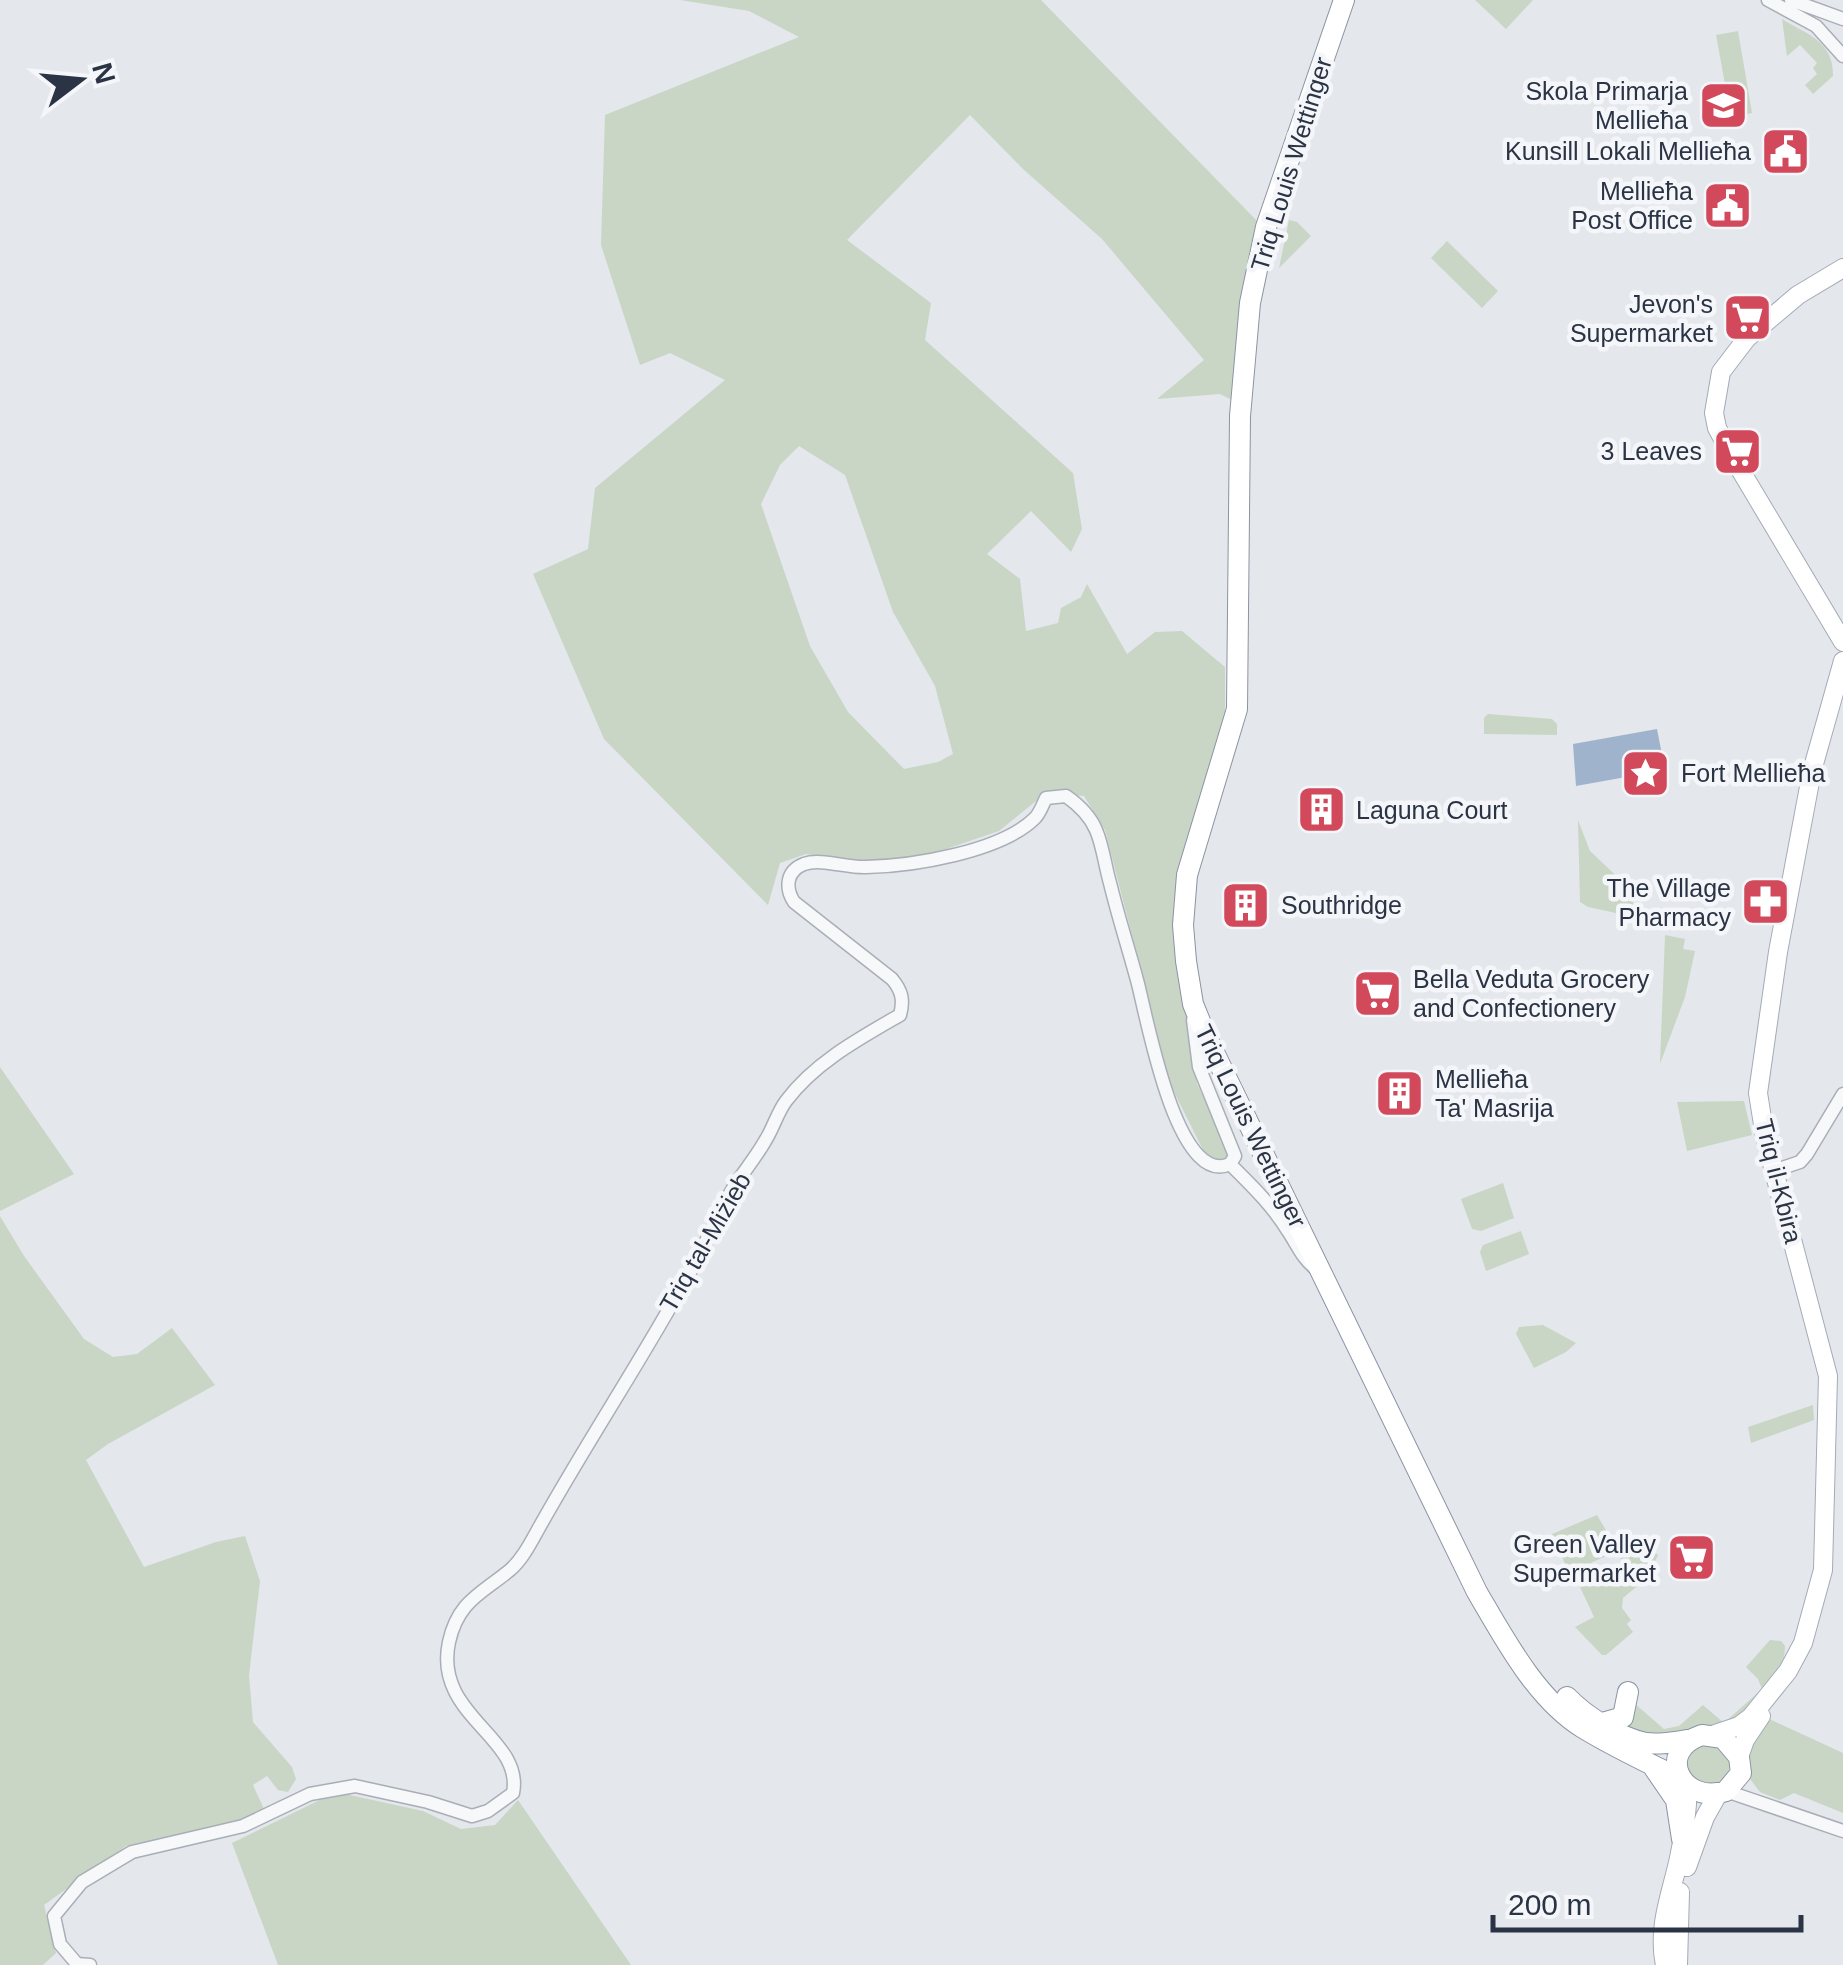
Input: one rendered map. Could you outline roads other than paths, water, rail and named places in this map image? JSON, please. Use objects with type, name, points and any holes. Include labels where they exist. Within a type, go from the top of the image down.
[{"type":"highway","name":"Triq Louis Wettinger","points":[[1344,0],[1266,227],[1250,303],[1240,416],[1237,710],[1187,875],[1183,925],[1194,1004],[1227,1080],[1499,1630],[1557,1706],[1581,1727],[1684,1783]]},
{"type":"highway","name":"Triq Louis Wettinger","points":[[1356,0],[1294,172],[1268,273],[1251,416],[1249,697],[1236,763],[1210,823],[1202,853],[1194,942],[1206,1003],[1228,1058],[1489,1586],[1536,1662],[1577,1707],[1602,1723],[1650,1744],[1688,1740]]},
{"type":"highway","points":[[1602,1723],[1623,1716],[1628,1692]]},
{"type":"highway","points":[[1712,1734],[1732,1745],[1740,1765],[1722,1793],[1708,1794],[1684,1783],[1676,1759],[1688,1740],[1712,1734]]},
{"type":"highway","points":[[1652,1765],[1676,1800],[1682,1839]]},
{"type":"main road","points":[[1843,268],[1798,295],[1746,338],[1721,372],[1714,413],[1717,428],[1843,642]]},
{"type":"main road","name":"Triq il-Kbira","points":[[1740,1765],[1745,1740],[1801,1658],[1824,1570],[1828,1376],[1765,1137],[1758,1093],[1768,1012],[1820,737],[1843,661]]},
{"type":"main road","name":"Triq il-Kbira","points":[[1712,1734],[1739,1726],[1751,1717],[1788,1671],[1803,1643]]},
{"type":"main road","points":[[1664,1965],[1664,1916],[1682,1839],[1684,1783]]},
{"type":"main road","points":[[1678,1965],[1677,1901],[1690,1856],[1722,1793]]},
{"type":"street","points":[[1768,0],[1816,26],[1843,56]]},
{"type":"street","points":[[1791,0],[1842,19],[1831,30],[1830,40]]},
{"type":"street","name":"Triq tal-Miżieb","points":[[90,1965],[77,1964],[60,1944],[54,1916],[82,1882],[132,1852],[243,1826],[310,1794],[355,1786],[472,1816],[488,1811],[513,1793],[516,1778],[512,1764],[461,1704],[448,1672],[448,1647],[455,1619],[477,1592],[514,1568],[529,1545],[690,1274],[735,1186],[765,1142],[785,1102],[851,1044],[900,1015],[900,989],[892,979],[794,902],[788,883],[797,868],[811,863],[868,867],[961,852],[996,842],[1017,830],[1036,817],[1046,798],[1066,796],[1082,807],[1096,830],[1138,984],[1148,1036],[1172,1107],[1200,1157],[1208,1165],[1222,1168],[1230,1164],[1261,1194],[1304,1260],[1324,1276]]},
{"type":"street","points":[[1194,1004],[1199,1067],[1235,1156],[1230,1164]]},
{"type":"street","points":[[1776,1170],[1800,1162],[1843,1094]]},
{"type":"street","points":[[1740,1765],[1751,1790],[1778,1808]]},
{"type":"street","points":[[1722,1793],[1843,1831]]},
{"type":"water","points":[[1657,729],[1665,770],[1576,786],[1573,744]]},
{"type":"place","name":"Skola Primarja Mellieħa","points":[[1723,105]]},
{"type":"place","name":"Kunsill Lokali Mellieħa","points":[[1786,151]]},
{"type":"place","name":"Mellieħa Post Office","points":[[1728,205]]},
{"type":"place","name":"Jevon's Supermarket","points":[[1748,318]]},
{"type":"place","name":"3 Leaves","points":[[1737,451]]},
{"type":"place","name":"Fort Mellieħa","points":[[1646,773]]},
{"type":"place","name":"Laguna Court","points":[[1321,810]]},
{"type":"place","name":"The Village Pharmacy","points":[[1766,902]]},
{"type":"place","name":"Southridge","points":[[1246,905]]},
{"type":"place","name":"Bella Veduta Grocery and Confectionery","points":[[1378,993]]},
{"type":"place","name":"Mellieħa Ta' Masrija","points":[[1400,1093]]},
{"type":"place","name":"Green Valley Supermarket","points":[[1691,1558]]}]
